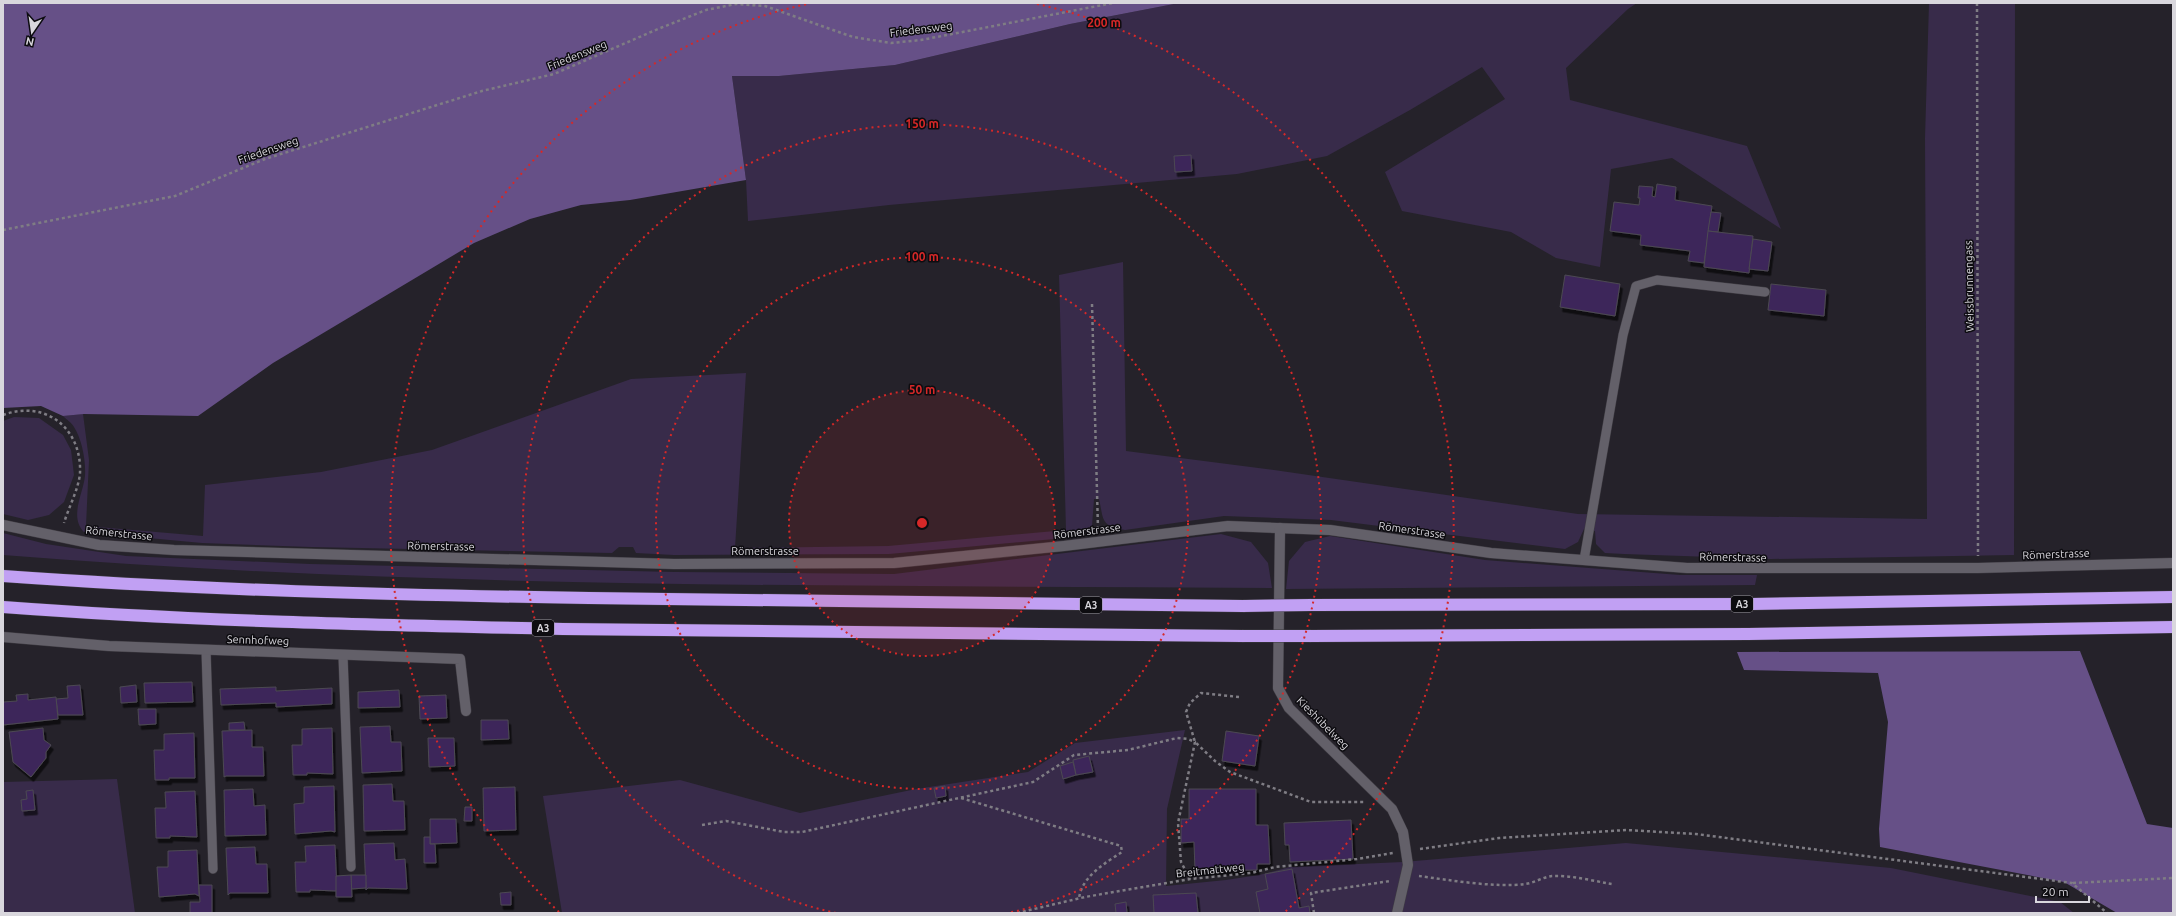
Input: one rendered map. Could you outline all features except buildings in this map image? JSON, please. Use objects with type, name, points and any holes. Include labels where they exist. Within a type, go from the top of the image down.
[{"type":"highway","name":"A3","points":[[3,576],[269,591],[436,596],[946,604],[1243,606],[1752,604],[2173,597]]},
{"type":"highway","name":"A3","points":[[3,607],[155,617],[437,626],[933,635],[1311,636],[1748,634],[2173,627]]},
{"type":"street","name":"Römerstrasse","points":[[3,525],[99,545],[174,550],[674,564],[894,563],[1098,542],[1228,526],[1330,530],[1491,553],[1687,568],[1978,568],[2173,563]]},
{"type":"street","name":"Kieshübelweg","points":[[1280,528],[1278,688],[1289,708],[1392,809],[1403,832],[1408,865],[1397,913]]},
{"type":"street","name":"Sennhofweg","points":[[3,637],[109,646],[343,656],[460,659],[466,711]]},
{"type":"lane","points":[[1584,560],[1623,335],[1636,286],[1657,280],[1765,292]]},
{"type":"lane","points":[[206,650],[213,869]]},
{"type":"lane","points":[[343,656],[351,867]]},
{"type":"path","name":"Friedensweg","points":[[3,230],[175,196],[265,159],[482,91],[554,74],[658,28],[706,10],[736,4],[765,6],[853,37],[892,43],[921,40],[1113,3]]},
{"type":"path","name":"Weissbrunnengass","points":[[1977,3],[1978,568]]},
{"type":"path","points":[[1092,304],[1098,542]]},
{"type":"path","points":[[3,415],[12,412],[39,411],[58,422],[71,434],[78,452],[80,475],[59,537]]},
{"type":"path","points":[[1239,697],[1201,693],[1190,703],[1186,712],[1196,742],[1214,761],[1230,772],[1311,802],[1364,804],[1379,796]]},
{"type":"path","points":[[702,825],[726,821],[784,832],[802,832],[1033,782],[1074,755],[1128,750],[1177,738],[1188,739],[1196,742]]},
{"type":"path","points":[[1190,879],[1181,862],[1178,822],[1196,742]]},
{"type":"path","points":[[959,798],[1121,846],[1122,852],[1100,866],[1080,890],[1079,899]]},
{"type":"path","name":"Breitmattweg","points":[[1017,913],[1079,899],[1190,879],[1251,873],[1275,867],[1357,859],[1499,838],[1626,830],[1696,834],[2072,883],[2173,878]]},
{"type":"path","points":[[1314,913],[1311,893],[1406,876],[1476,883],[1526,884],[1550,876],[1612,884]]},
{"type":"path","points":[[2072,883],[2108,913]]},
{"type":"shaded area","points":[[3,3],[1179,3],[1070,24],[895,65],[779,76],[732,76],[746,180],[630,200],[581,205],[530,219],[474,243],[273,363],[198,416],[84,414],[63,416],[41,406],[3,408]]},
{"type":"shaded area","points":[[1179,3],[1637,3],[1628,9],[1566,68],[1570,100],[1747,146],[1781,229],[1672,158],[1611,169],[1600,267],[1556,258],[1511,232],[1402,211],[1385,172],[1505,99],[1482,67],[1410,110],[1327,156],[1237,174],[889,205],[748,221],[746,180],[732,76],[779,76],[895,65],[1070,24]]},
{"type":"shaded area","points":[[1929,3],[2015,3],[2014,555],[1771,559],[1624,554],[1605,553],[1596,544],[1595,531],[1584,529],[1578,542],[1565,549],[1331,520],[1224,516],[1125,530],[1111,526],[1104,521],[1099,499],[1094,499],[1092,526],[1076,537],[889,554],[674,555],[636,553],[633,547],[619,547],[612,553],[311,547],[202,543],[84,532],[78,519],[78,505],[85,476],[84,457],[77,432],[72,424],[63,416],[83,414],[89,460],[86,526],[203,536],[205,485],[321,472],[432,450],[631,379],[746,373],[735,548],[888,546],[1066,530],[1059,275],[1123,262],[1126,451],[1274,470],[1578,514],[1927,519],[1925,138]]},
{"type":"shaded area","points":[[14,417],[39,418],[63,435],[71,450],[74,475],[64,502],[49,515],[28,520],[3,514],[3,421]]},
{"type":"shaded area","points":[[3,533],[46,544],[126,556],[310,564],[675,572],[894,574],[1221,534],[1251,542],[1268,563],[1272,588],[637,583],[478,580],[320,574],[161,566],[3,555]]},
{"type":"shaded area","points":[[1330,536],[1485,560],[1680,575],[1757,575],[1755,585],[1286,589],[1289,561],[1305,542]]},
{"type":"shaded area","points":[[2080,651],[2147,824],[2173,828],[2173,913],[2117,913],[2064,882],[1880,847],[1879,829],[1888,722],[1878,673],[1744,670],[1737,652]]},
{"type":"shaded area","points":[[1185,730],[1167,809],[1166,886],[1259,875],[1290,867],[1403,862],[1626,843],[1891,868],[2060,902],[2074,913],[562,913],[543,796],[680,780],[800,813],[916,789],[1028,772],[1075,743]]},
{"type":"shaded area","points":[[117,779],[135,913],[3,913],[3,782]]}]
